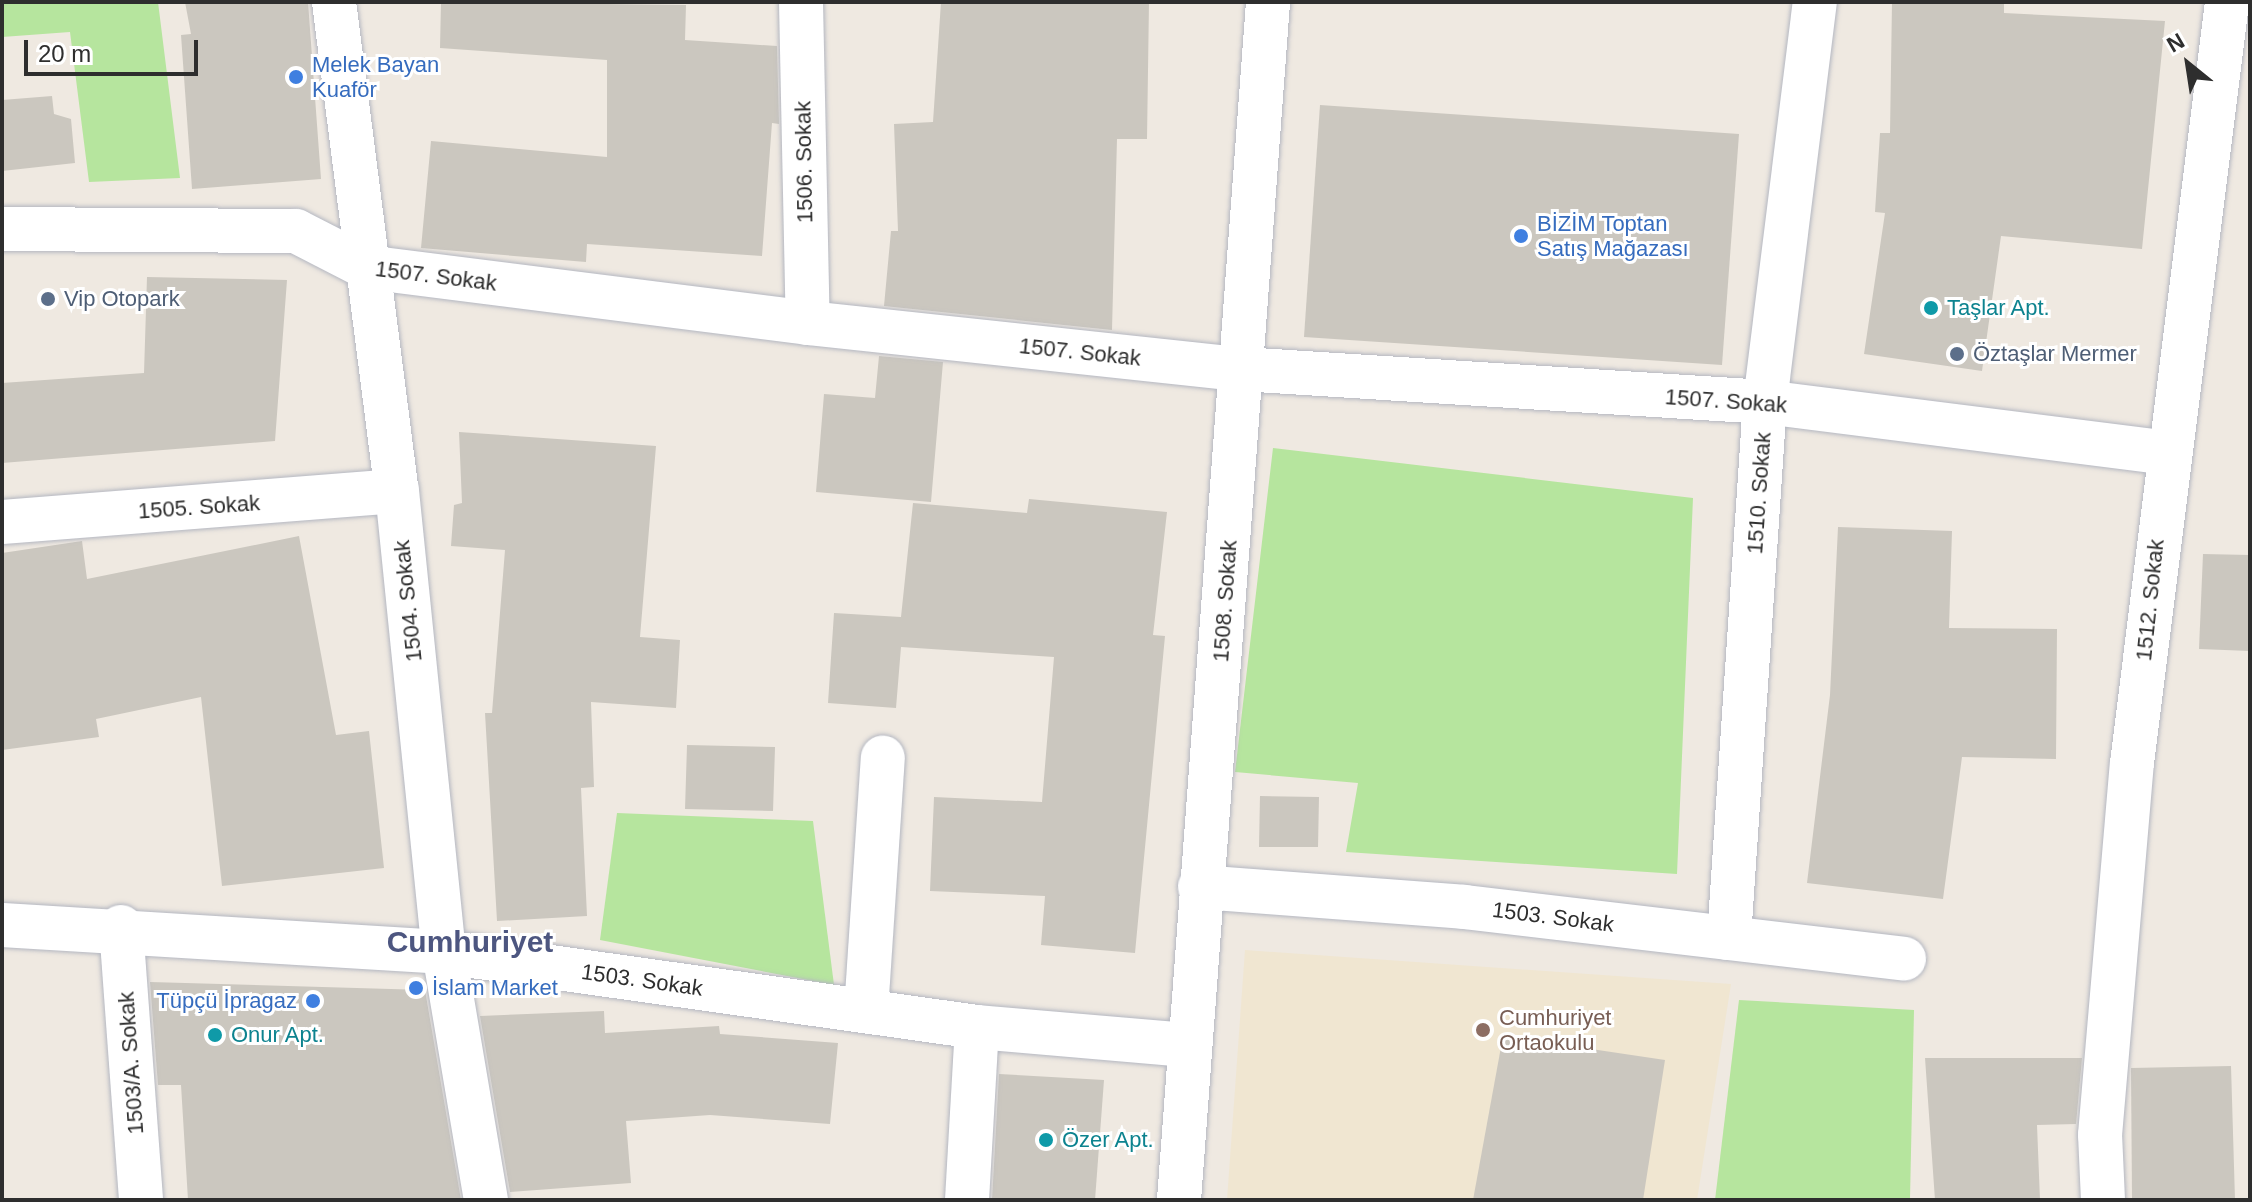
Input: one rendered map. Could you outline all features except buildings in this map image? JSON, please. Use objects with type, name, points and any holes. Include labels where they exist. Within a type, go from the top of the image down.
[{"type":"street","name":"1504. Sokak","points":[[334,2],[397,491],[444,952],[486,1200]]},
{"type":"street","name":"1506. Sokak","points":[[801,2],[808,323]]},
{"type":"street","name":"1508. Sokak","points":[[1179,1200],[1185,1045],[1200,887],[1268,2]]},
{"type":"street","name":"1510. Sokak","points":[[1729,938],[1765,402],[1815,2]]},
{"type":"street","name":"1512. Sokak","points":[[2103,1200],[2103,1104],[2166,453],[2227,2]]},
{"type":"street","name":"1507. Sokak","points":[[2,229],[296,231],[366,267],[808,323],[1241,369],[1765,402],[2166,453]]},
{"type":"street","name":"1505. Sokak","points":[[2,522],[397,491]]},
{"type":"street","points":[[866,1011],[883,758]]},
{"type":"street","name":"1503. Sokak","points":[[1200,887],[1729,938],[1904,959]]},
{"type":"street","name":"1503. Sokak","points":[[2,925],[121,927],[444,952],[977,1027],[1185,1045]]},
{"type":"street","name":"1503/A. Sokak","points":[[121,927],[141,1200]]},
{"type":"street","points":[[967,1200],[977,1027]]},
{"type":"shaded area","name":"Cumhuriyet Ortaokulu","points":[[1245,950],[1731,984],[1697,1200],[1227,1200]]},
{"type":"green space","points":[[2,2],[158,2],[180,178],[89,182],[70,32],[2,37]]},
{"type":"green space","points":[[1273,448],[1693,498],[1677,874],[1346,852],[1358,783],[1235,772]]},
{"type":"green space","points":[[617,813],[813,821],[834,985],[600,940]]},
{"type":"green space","points":[[1739,1000],[1914,1010],[1910,1199],[1715,1200]]},
{"type":"place","name":"Melek Bayan Kuaför","points":[[296,77]]},
{"type":"place","name":"BİZİM Toptan Satış Mağazası","points":[[1521,236]]},
{"type":"place","name":"Vip Otopark","points":[[48,299]]},
{"type":"place","name":"Taşlar Apt.","points":[[1931,308]]},
{"type":"place","name":"Öztaşlar Mermer","points":[[1957,354]]},
{"type":"place","name":"İslam Market","points":[[416,988]]},
{"type":"place","name":"Tüpçü İpragaz","points":[[313,1001]]},
{"type":"place","name":"Cumhuriyet Ortaokulu","points":[[1483,1030]]},
{"type":"place","name":"Onur Apt.","points":[[215,1035]]},
{"type":"place","name":"Özer Apt.","points":[[1046,1140]]},
{"type":"district","name":"Cumhuriyet","points":[[470,942]]}]
